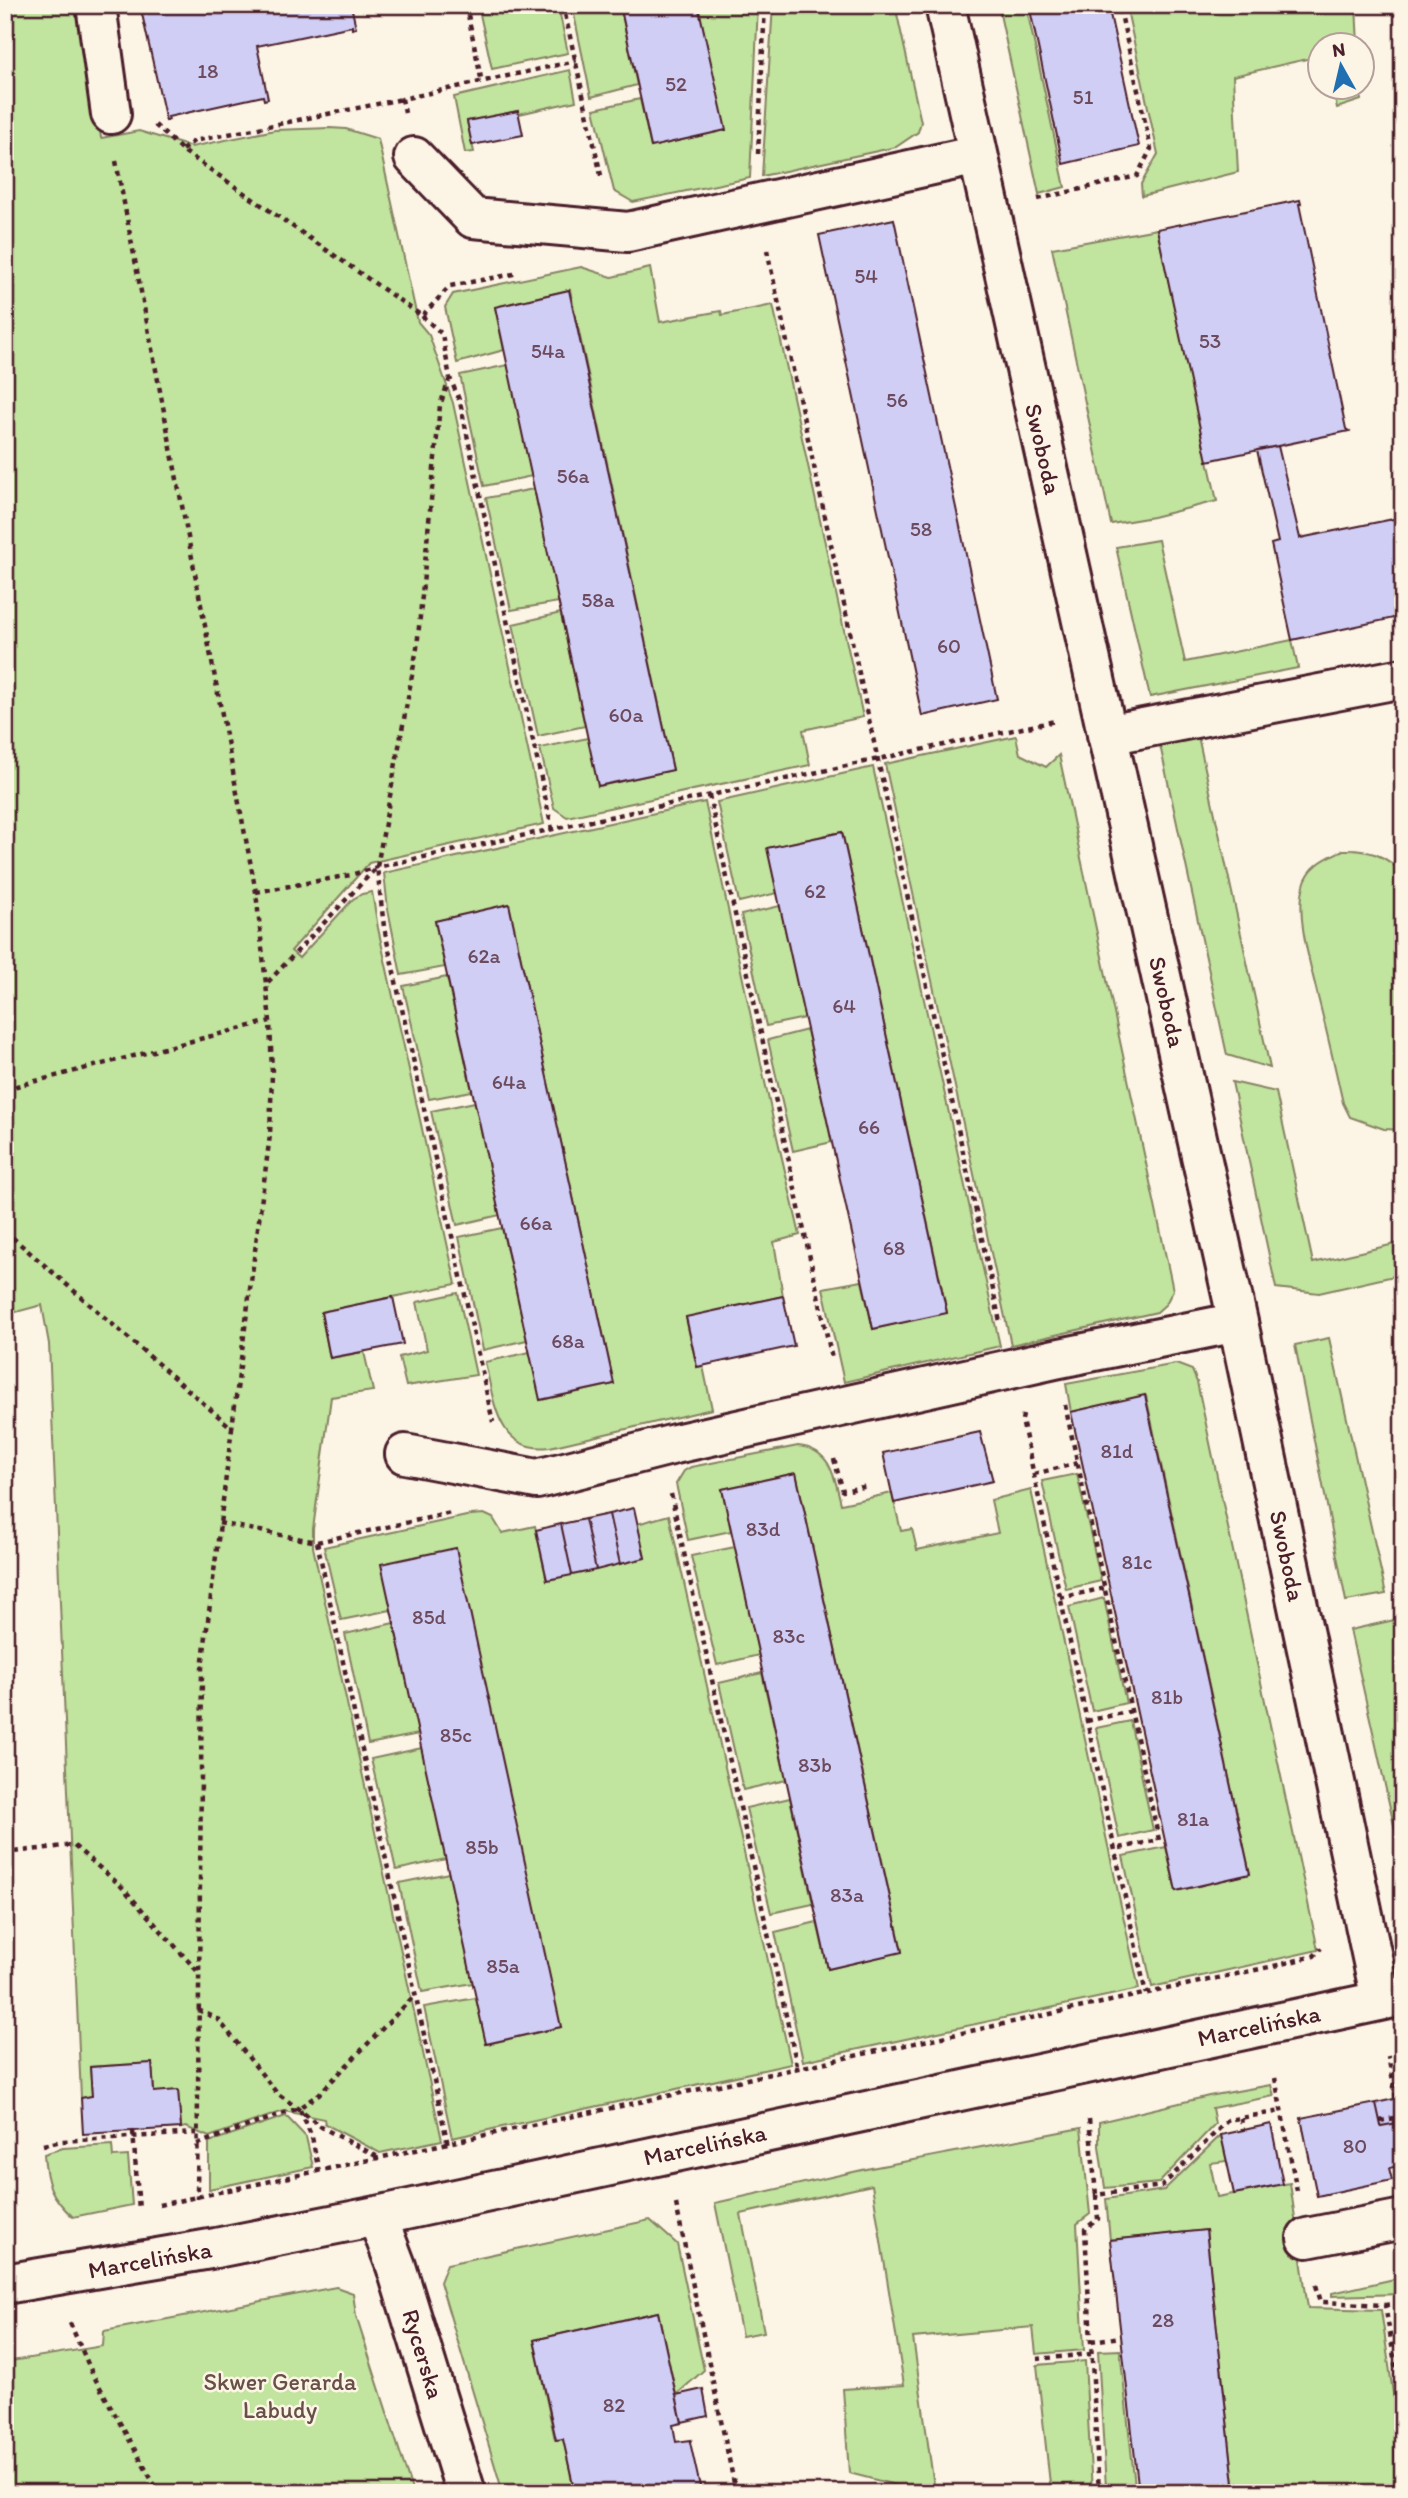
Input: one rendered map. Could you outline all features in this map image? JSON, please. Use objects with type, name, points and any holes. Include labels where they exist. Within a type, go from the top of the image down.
[{"type":"street","points":[[96,5],[111,114]]},
{"type":"street","name":"Swoboda","points":[[945,5],[1238,1322],[1392,1998]]},
{"type":"street","points":[[414,158],[473,218],[628,232],[978,155]]},
{"type":"street","points":[[1107,735],[1403,678]]},
{"type":"street","points":[[405,1454],[537,1479],[676,1444],[1011,1369],[1057,1369],[1238,1322]]},
{"type":"street","name":"Marcelińska","points":[[5,2284],[216,2248],[377,2216],[1392,1998]]},
{"type":"street","name":"Rycerska","points":[[377,2216],[396,2266],[466,2493]]},
{"type":"street","points":[[1307,2238],[1403,2219]]},
{"type":"path","points":[[466,5],[482,83]]},
{"type":"path","points":[[564,5],[602,181],[628,232]]},
{"type":"path","points":[[765,5],[756,204],[1011,1369]]},
{"type":"path","points":[[1030,201],[1138,176],[1151,149],[1119,5]]},
{"type":"path","points":[[182,150],[194,141],[482,83],[576,61]]},
{"type":"path","points":[[402,99],[414,158]]},
{"type":"path","points":[[111,114],[118,172],[256,892],[270,1021],[271,1135],[202,1668],[197,2205]]},
{"type":"path","points":[[422,316],[442,334],[450,378],[460,402],[552,830]]},
{"type":"path","points":[[450,378],[440,405],[417,648],[377,867],[384,927],[490,1416],[498,1432]]},
{"type":"path","points":[[256,892],[351,875],[377,867],[1059,720]]},
{"type":"path","points":[[709,795],[839,1390],[852,1404]]},
{"type":"path","points":[[267,982],[377,867]]},
{"type":"path","points":[[5,1089],[270,1021]]},
{"type":"path","points":[[5,1231],[232,1428]]},
{"type":"path","points":[[1057,1369],[1159,1839],[1115,1849]]},
{"type":"path","points":[[1057,1369],[1032,1396],[1022,1420],[1146,1994]]},
{"type":"path","points":[[1034,1474],[1078,1463]]},
{"type":"path","points":[[670,1490],[800,2076]]},
{"type":"path","points":[[317,1542],[450,2152]]},
{"type":"path","points":[[1060,1598],[1105,1588]]},
{"type":"path","points":[[1087,1721],[1131,1711]]},
{"type":"path","points":[[5,1853],[73,1845],[120,1885],[200,1974]]},
{"type":"path","points":[[127,2212],[1146,1994],[1314,1956],[1328,1941]]},
{"type":"path","points":[[197,2144],[299,2108],[319,2094],[415,1994]]},
{"type":"path","points":[[198,2010],[218,2020],[276,2092],[323,2128],[381,2158]]},
{"type":"path","points":[[1380,2121],[1400,2117],[1388,2056]]},
{"type":"path","points":[[1275,2078],[1321,2302],[1385,2305],[1403,2303]]},
{"type":"path","points":[[299,2108],[312,2137],[321,2179]]},
{"type":"path","points":[[1096,2195],[1162,2186],[1228,2120],[1281,2111]]},
{"type":"path","points":[[1241,2118],[1243,2130]]},
{"type":"path","points":[[1089,2119],[1098,2219],[1085,2229],[1099,2493]]},
{"type":"path","points":[[43,2145],[134,2134],[197,2133]]},
{"type":"path","points":[[134,2134],[139,2210]]},
{"type":"path","points":[[676,2204],[734,2493]]},
{"type":"path","points":[[1385,2305],[1403,2404],[1402,2493]]},
{"type":"path","points":[[70,2323],[92,2373],[159,2493]]},
{"type":"path","points":[[1091,2341],[1121,2337]]},
{"type":"path","points":[[1037,2359],[1091,2354]]},
{"type":"green space","points":[[5,5],[82,5],[101,138],[139,131],[191,147],[275,130],[330,128],[346,129],[378,139],[418,322],[429,335],[453,403],[544,824],[369,863],[291,951],[299,958],[353,899],[372,892],[456,1284],[321,1312],[330,1358],[364,1352],[373,1391],[331,1397],[313,1529],[313,1547],[442,2140],[380,2153],[325,2124],[324,2119],[284,2111],[209,2137],[186,2127],[181,2128],[178,2091],[154,2092],[152,2063],[90,2067],[92,2096],[81,2098],[49,1344],[42,1305],[5,1315]]},
{"type":"green space","points":[[478,5],[558,5],[568,53],[492,69]]},
{"type":"green space","points":[[572,5],[620,5],[637,85],[591,97]]},
{"type":"green space","points":[[698,5],[758,5],[750,178],[633,202],[614,191],[594,109],[640,99],[651,147],[725,130]]},
{"type":"green space","points":[[773,5],[895,5],[921,122],[918,132],[896,147],[762,176]]},
{"type":"green space","points":[[998,5],[1026,5],[1065,187],[1039,194]]},
{"type":"green space","points":[[1126,5],[1356,5],[1357,32],[1306,32],[1306,59],[1233,76],[1238,172],[1142,196],[1141,184],[1158,154]]},
{"type":"green space","points":[[570,70],[576,101],[519,114],[517,111],[467,121],[474,152],[465,153],[454,97]]},
{"type":"green space","points":[[1336,102],[1355,102],[1337,108]]},
{"type":"green space","points":[[1157,229],[1217,501],[1111,524],[1052,248]]},
{"type":"green space","points":[[581,267],[612,277],[650,268],[660,322],[721,311],[722,315],[773,305],[863,717],[803,730],[810,765],[567,817],[554,808],[540,748],[588,738],[599,786],[673,770],[570,290],[495,307],[504,350],[457,363],[445,307],[453,294]]},
{"type":"green space","points":[[508,365],[532,476],[484,486],[460,375]]},
{"type":"green space","points":[[534,489],[559,602],[511,610],[486,498]]},
{"type":"green space","points":[[1158,540],[1185,662],[1292,640],[1298,668],[1150,697],[1116,547]]},
{"type":"green space","points":[[561,613],[585,726],[538,736],[513,624]]},
{"type":"green space","points":[[1016,736],[1020,754],[1046,767],[1059,755],[1173,1290],[1166,1304],[1157,1312],[1011,1345],[885,764]]},
{"type":"green space","points":[[1198,736],[1270,1068],[1227,1055],[1160,745]]},
{"type":"green space","points":[[873,767],[1000,1346],[844,1382],[823,1288],[862,1281],[873,1329],[947,1312],[842,832],[768,848],[777,893],[739,902],[717,802]]},
{"type":"green space","points":[[705,802],[800,1235],[774,1242],[783,1296],[686,1318],[697,1367],[703,1366],[712,1409],[550,1447],[532,1447],[519,1442],[501,1421],[485,1362],[530,1352],[541,1400],[614,1384],[509,905],[435,921],[445,967],[401,975],[384,873]]},
{"type":"green space","points":[[1343,850],[1376,855],[1390,862],[1403,874],[1403,1130],[1384,1129],[1350,1117],[1343,1103],[1308,956],[1301,911],[1306,878],[1314,867]]},
{"type":"green space","points":[[780,906],[805,1018],[766,1026],[741,915]]},
{"type":"green space","points":[[447,977],[472,1091],[429,1099],[403,986]]},
{"type":"green space","points":[[807,1030],[832,1142],[793,1151],[768,1040]]},
{"type":"green space","points":[[1232,1082],[1276,1092],[1313,1263],[1403,1242],[1403,1274],[1319,1293],[1276,1288]]},
{"type":"green space","points":[[475,1102],[500,1215],[457,1225],[431,1111]]},
{"type":"green space","points":[[502,1228],[527,1340],[483,1350],[459,1237]]},
{"type":"green space","points":[[458,1293],[476,1375],[406,1386],[399,1357],[427,1350],[417,1302]]},
{"type":"green space","points":[[1329,1338],[1386,1594],[1346,1601],[1295,1345]]},
{"type":"green space","points":[[1176,1364],[1192,1370],[1197,1382],[1318,1950],[1152,1987],[1123,1856],[1166,1847],[1176,1891],[1250,1874],[1146,1396],[1071,1412],[1066,1384]]},
{"type":"green space","points":[[798,1446],[809,1448],[825,1459],[830,1466],[841,1504],[892,1493],[901,1531],[912,1529],[917,1550],[998,1533],[991,1500],[1031,1490],[1139,1989],[803,2061],[775,1932],[817,1922],[828,1969],[902,1951],[796,1473],[722,1489],[731,1531],[688,1540],[676,1484],[684,1471],[691,1467]]},
{"type":"green space","points":[[1077,1474],[1101,1581],[1066,1589],[1042,1481]]},
{"type":"green space","points":[[484,1514],[493,1518],[502,1533],[535,1526],[547,1580],[645,1558],[637,1524],[669,1515],[791,2064],[452,2138],[424,2007],[476,1998],[487,2044],[561,2027],[391,1610],[341,1620],[324,1547]]},
{"type":"green space","points":[[735,1547],[759,1655],[717,1665],[691,1556]]},
{"type":"green space","points":[[1104,1598],[1126,1703],[1092,1711],[1069,1607]]},
{"type":"green space","points":[[1403,1618],[1403,1865],[1350,1630]]},
{"type":"green space","points":[[394,1623],[419,1734],[368,1744],[345,1634]]},
{"type":"green space","points":[[762,1673],[786,1780],[743,1790],[719,1683]]},
{"type":"green space","points":[[1130,1721],[1153,1830],[1119,1838],[1096,1728]]},
{"type":"green space","points":[[422,1748],[446,1859],[396,1870],[371,1759]]},
{"type":"green space","points":[[790,1798],[813,1904],[771,1913],[746,1808]]},
{"type":"green space","points":[[449,1873],[473,1983],[422,1992],[399,1883]]},
{"type":"green space","points":[[1271,2085],[1274,2096],[1212,2108],[1215,2124],[1159,2183],[1105,2188],[1099,2146],[1099,2122],[1209,2096]]},
{"type":"green space","points":[[286,2116],[306,2137],[313,2167],[209,2189],[209,2142]]},
{"type":"green space","points":[[1081,2128],[1090,2214],[1077,2224],[1084,2350],[1036,2354],[1033,2327],[913,2338],[935,2493],[849,2473],[843,2389],[904,2385],[872,2185],[741,2214],[764,2332],[742,2336],[715,2203],[871,2168]]},
{"type":"green space","points":[[1221,2135],[1227,2161],[1210,2163],[1217,2197],[1290,2183],[1308,2308],[1381,2310],[1395,2407],[1395,2493],[1235,2493],[1206,2230],[1110,2240],[1106,2199],[1164,2190]]},
{"type":"green space","points":[[112,2145],[113,2157],[128,2156],[132,2205],[73,2217],[59,2203],[51,2189],[44,2154],[63,2148]]},
{"type":"green space","points":[[650,2220],[677,2244],[704,2370],[676,2395],[658,2312],[534,2340],[555,2440],[563,2439],[575,2493],[503,2493],[440,2282],[447,2264]]},
{"type":"green space","points":[[1403,2277],[1403,2294],[1332,2296],[1332,2293]]},
{"type":"green space","name":"Skwer Gerarda Labudy","points":[[336,2287],[353,2293],[356,2316],[413,2493],[5,2493],[5,2362],[103,2346],[104,2331]]},
{"type":"green space","points":[[1120,2350],[1135,2486],[1106,2488],[1098,2351]]},
{"type":"green space","points":[[1085,2361],[1092,2493],[1051,2493],[1037,2365]]},
{"type":"building","points":[[140,5],[351,5],[356,28],[352,29],[352,26],[257,46],[268,99],[264,100],[263,96],[168,117],[169,120],[166,121]]},
{"type":"building","points":[[620,5],[698,5],[726,130],[651,147]]},
{"type":"building","points":[[1029,5],[1108,5],[1139,146],[1063,164]]},
{"type":"building","points":[[518,111],[523,135],[472,145],[467,121]]},
{"type":"building","points":[[1300,200],[1346,429],[1349,431],[1207,461],[1157,229]]},
{"type":"building","points":[[894,219],[997,699],[922,716],[819,235]]},
{"type":"building","points":[[569,290],[673,770],[598,786],[495,307]]},
{"type":"building","points":[[1278,446],[1300,538],[1403,517],[1403,616],[1292,640],[1271,544],[1278,542],[1257,450]]},
{"type":"building","points":[[842,832],[947,1313],[873,1329],[767,848]]},
{"type":"building","points":[[509,904],[614,1384],[540,1400],[435,921]]},
{"type":"building","points":[[783,1296],[794,1346],[697,1367],[686,1317]]},
{"type":"building","points":[[393,1297],[403,1344],[330,1358],[321,1312]]},
{"type":"building","points":[[1145,1395],[1250,1874],[1176,1891],[1071,1412]]},
{"type":"building","points":[[980,1432],[993,1481],[894,1503],[883,1453]]},
{"type":"building","points":[[796,1473],[902,1952],[828,1969],[722,1489]]},
{"type":"building","points":[[634,1508],[645,1558],[620,1564],[609,1514]]},
{"type":"building","points":[[609,1514],[620,1564],[596,1570],[585,1519]]},
{"type":"building","points":[[585,1519],[596,1570],[572,1575],[561,1524]]},
{"type":"building","points":[[561,1524],[572,1575],[547,1580],[536,1530]]},
{"type":"building","points":[[456,1548],[561,2027],[486,2044],[381,1564]]},
{"type":"building","points":[[152,2063],[154,2092],[178,2090],[181,2128],[83,2134],[81,2098],[92,2096],[90,2067]]},
{"type":"building","points":[[1403,2097],[1403,2122],[1381,2126],[1376,2103]]},
{"type":"building","points":[[1376,2103],[1381,2126],[1403,2122],[1403,2165],[1389,2168],[1392,2180],[1317,2196],[1301,2118]]},
{"type":"building","points":[[1271,2124],[1283,2184],[1234,2194],[1221,2135]]},
{"type":"building","points":[[1206,2230],[1235,2493],[1139,2493],[1110,2240]]},
{"type":"building","points":[[658,2312],[682,2423],[673,2425],[676,2442],[691,2440],[701,2491],[575,2493],[563,2439],[556,2440],[534,2340]]},
{"type":"building","points":[[703,2389],[708,2416],[682,2422],[676,2395]]}]
